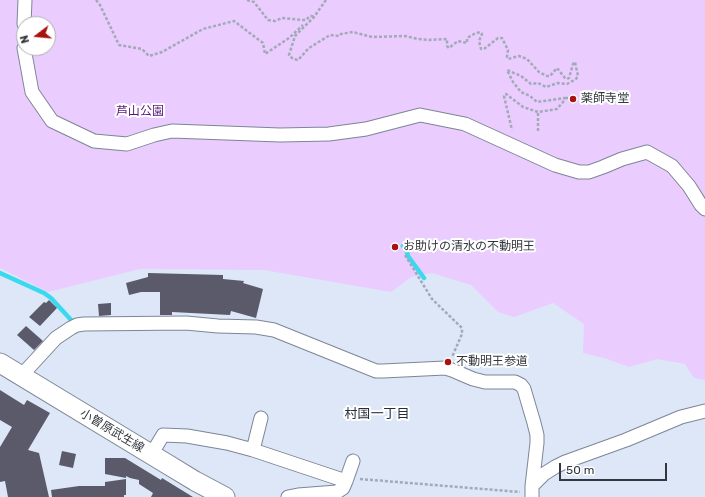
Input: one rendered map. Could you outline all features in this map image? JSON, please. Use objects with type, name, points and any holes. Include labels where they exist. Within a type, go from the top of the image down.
[{"type":"main road","name":"小曽原武生線","points":[[0,364],[151,455],[225,497]]},
{"type":"street","points":[[24,16],[25,0]]},
{"type":"street","points":[[25,56],[32,92],[52,121],[94,141],[127,144],[172,131],[280,135],[329,134],[366,129],[420,115],[465,124],[555,165],[579,172],[589,172],[603,168],[622,159],[647,152],[672,166],[689,186],[705,209]]},
{"type":"street","points":[[21,376],[56,338],[77,325],[186,323],[256,327],[274,330],[376,371],[445,368],[485,382],[514,382],[521,385],[524,389],[537,435],[532,492]]},
{"type":"street","points":[[532,492],[544,474],[560,464],[626,440],[681,417],[705,411]]},
{"type":"street","points":[[687,416],[697,421],[705,420]]},
{"type":"street","points":[[253,450],[261,418]]},
{"type":"street","points":[[151,455],[163,435],[187,436],[227,443],[253,450],[347,480]]},
{"type":"street","points":[[288,497],[337,492],[343,488],[347,480],[352,461]]},
{"type":"path","points":[[96,0],[119,46],[142,49],[149,56],[162,52],[203,30],[234,21],[263,43],[265,54],[289,38],[314,17]]},
{"type":"path","points":[[248,0],[254,2],[268,20],[275,21],[282,18],[306,20],[310,16],[314,17]]},
{"type":"path","points":[[326,0],[314,17],[295,36],[289,55],[293,59],[298,60],[309,48],[330,35],[339,36],[341,34],[353,32],[372,37],[405,36],[428,40],[447,39],[447,46],[449,48],[458,41],[467,42],[467,38],[480,32],[482,34],[479,42],[481,49],[484,49],[498,38],[502,38],[508,50],[508,59],[519,56],[527,59],[539,72],[547,76],[550,76],[557,68],[567,79],[569,78],[575,62],[578,76],[576,79],[566,84],[558,83],[546,87],[538,83],[531,84],[521,76],[507,70],[513,82],[521,92],[530,96],[537,102],[572,98]]},
{"type":"path","points":[[512,132],[504,96],[505,94],[523,107],[538,112],[556,109],[565,98]]},
{"type":"path","points":[[538,112],[538,131]]},
{"type":"path","points":[[405,255],[432,299],[462,328],[462,334],[448,369]]},
{"type":"path","points":[[347,480],[532,492]]},
{"type":"green space","name":"芦山公園","points":[[0,0],[705,0],[705,380],[694,378],[685,364],[657,359],[629,367],[607,359],[583,353],[584,324],[553,303],[514,317],[498,312],[471,285],[432,273],[411,277],[391,292],[264,270],[140,269],[48,292],[0,268]]},
{"type":"building","points":[[148,273],[223,275],[223,279],[244,281],[243,283],[263,289],[256,318],[231,311],[230,315],[172,312],[172,315],[160,315],[160,292],[141,292],[129,295],[126,283],[148,277]]},
{"type":"building","points":[[49,300],[57,308],[40,326],[29,317],[44,302],[46,303]]},
{"type":"building","points":[[111,303],[111,315],[99,316],[98,304]]},
{"type":"building","points":[[26,326],[43,341],[34,350],[17,335]]},
{"type":"building","points":[[0,390],[24,405],[27,400],[50,413],[28,450],[39,453],[49,497],[8,497],[5,481],[0,482],[0,447],[12,427],[0,420]]},
{"type":"building","points":[[62,451],[76,454],[73,468],[59,465]]},
{"type":"building","points":[[105,458],[125,458],[193,497],[151,497],[153,493],[139,484],[139,480],[126,476],[126,478],[105,474]]},
{"type":"building","points":[[126,479],[126,495],[124,495],[124,497],[52,497],[51,490],[79,486],[105,486],[105,482]]},
{"type":"waterway","points":[[403,246],[408,256],[424,278]]},
{"type":"waterway","points":[[0,273],[44,293],[51,298],[72,321]]},
{"type":"place","name":"薬師寺堂","points":[[573,99]]},
{"type":"place","name":"お助けの清水の不動明王","points":[[395,247]]},
{"type":"place","name":"不動明王参道","points":[[448,362]]},
{"type":"district","name":"村国一丁目","points":[[377,414]]}]
